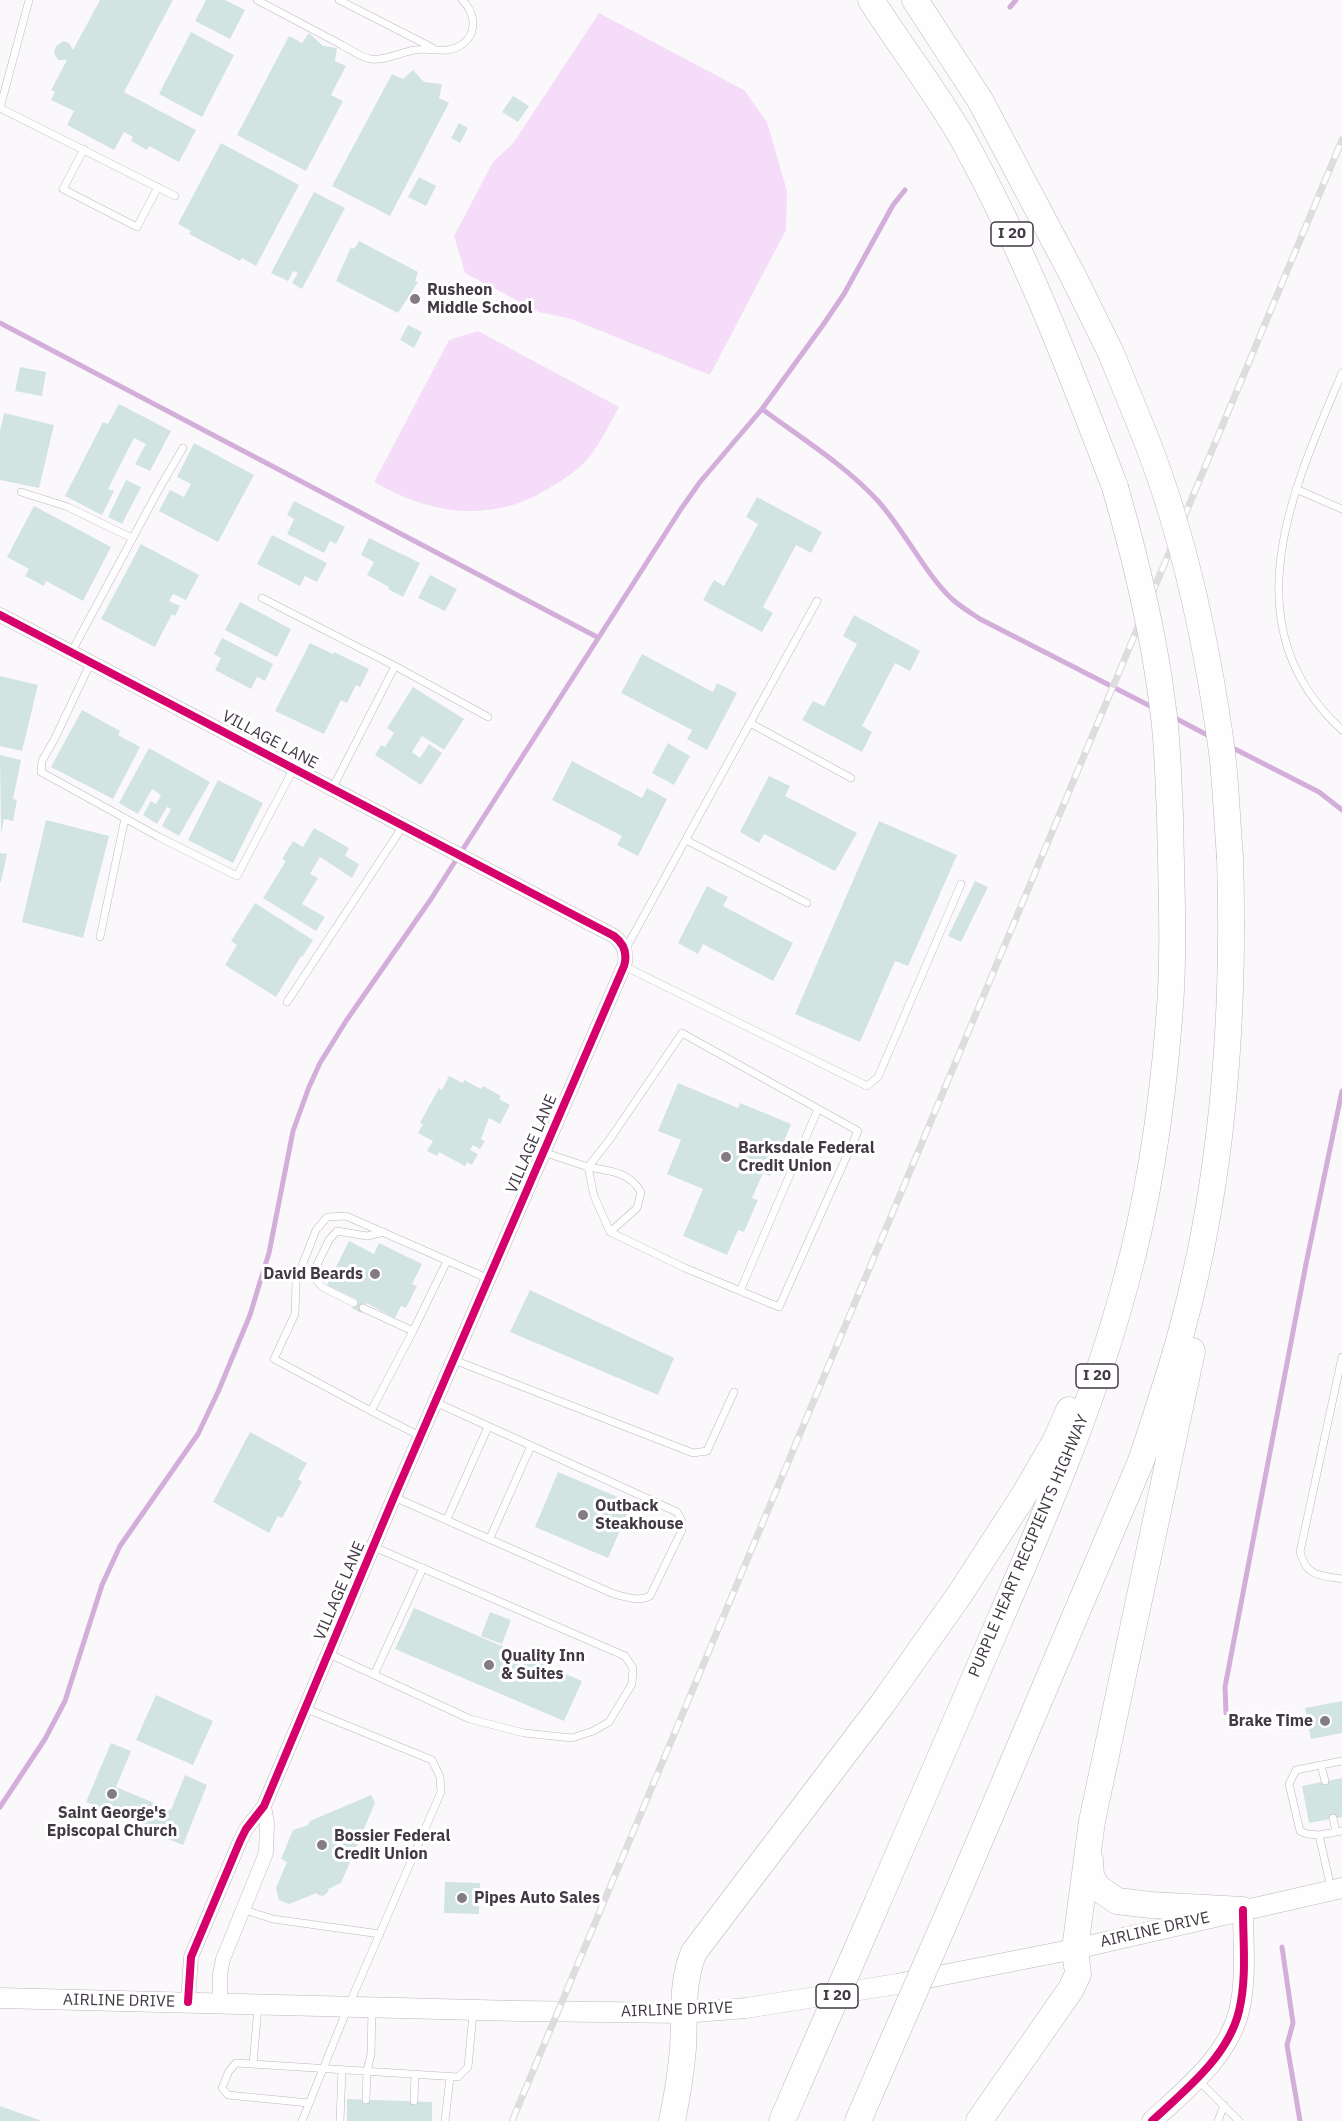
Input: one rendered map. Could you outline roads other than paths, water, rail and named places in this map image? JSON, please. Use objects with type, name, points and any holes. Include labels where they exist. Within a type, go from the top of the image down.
[{"type":"highway","name":"PURPLE HEART RECIPIENTS HIGHWAY","points":[[782,2121],[879,1901],[1079,1430],[1125,1285],[1143,1204],[1170,1019],[1172,929],[1170,815],[1163,709],[1140,578],[1115,488],[1063,353],[1012,233],[945,110],[871,0]]},
{"type":"highway","name":"I 20","points":[[858,2121],[1141,1461],[1164,1393],[1184,1325],[1213,1182],[1230,1018],[1232,935],[1230,857],[1222,754],[1201,630],[1171,507],[1110,353],[1068,266],[980,100],[915,0]]},
{"type":"highway","points":[[979,2121],[1071,1989],[1078,1974],[1075,1949],[1092,1821],[1197,1329],[1207,1272],[1213,1182]]},
{"type":"highway","points":[[672,2121],[683,2046],[686,1978],[694,1952],[883,1703],[990,1550],[1056,1440],[1079,1389],[1106,1345]]},
{"type":"highway","points":[[1092,1821],[1089,1864],[1091,1876],[1097,1887],[1105,1894],[1117,1901],[1133,1904],[1243,1910]]},
{"type":"main road","name":"AIRLINE DRIVE","points":[[0,1998],[683,2013],[746,2008],[817,1998],[1075,1949],[1337,1889]]},
{"type":"main road","points":[[1152,2121],[1197,2078],[1220,2051],[1232,2030],[1239,2011],[1243,1972],[1243,1910]]},
{"type":"street","name":"VILLAGE LANE","points":[[0,615],[614,936],[625,950],[626,955],[624,966],[420,1436],[264,1806],[243,1835],[191,1957],[188,2002]]},
{"type":"street","name":"VILLAGE LANE","points":[[220,2003],[220,1974],[223,1959],[241,1909],[266,1853],[267,1824],[264,1806]]},
{"type":"lane","points":[[29,0],[0,108],[175,196]]},
{"type":"lane","points":[[257,0],[371,59],[416,50],[445,51],[459,48],[468,39],[473,29],[474,17],[462,0]]},
{"type":"lane","points":[[339,0],[434,49]]},
{"type":"lane","points":[[84,149],[63,189],[137,227],[158,187]]},
{"type":"lane","points":[[1342,373],[1296,489],[1278,574],[1279,609],[1284,638],[1294,668],[1309,693],[1342,730]]},
{"type":"lane","points":[[72,651],[183,448]]},
{"type":"lane","points":[[1296,489],[1342,509]]},
{"type":"lane","points":[[21,492],[68,507],[132,538]]},
{"type":"lane","points":[[262,598],[488,717]]},
{"type":"lane","points":[[625,950],[817,601]]},
{"type":"lane","points":[[91,662],[42,761],[41,772],[125,818],[237,876],[294,768]]},
{"type":"lane","points":[[332,789],[395,666]]},
{"type":"lane","points":[[750,723],[851,778]]},
{"type":"lane","points":[[100,937],[125,818]]},
{"type":"lane","points":[[287,1002],[403,826]]},
{"type":"lane","points":[[686,840],[807,903]]},
{"type":"lane","points":[[624,966],[867,1086],[878,1077],[961,884]]},
{"type":"lane","points":[[682,1034],[858,1131],[779,1306],[685,1268],[610,1232],[594,1196],[588,1167],[610,1139],[682,1034]]},
{"type":"lane","points":[[740,1291],[818,1108]]},
{"type":"lane","points":[[543,1152],[588,1167],[621,1174],[634,1181],[641,1192],[636,1208],[610,1232]]},
{"type":"lane","points":[[420,1436],[274,1359],[295,1314],[296,1281],[316,1230],[327,1217],[346,1216],[489,1279]]},
{"type":"lane","points":[[354,1304],[322,1287],[312,1275],[329,1239],[337,1231],[367,1236],[384,1233]]},
{"type":"lane","points":[[371,1411],[414,1331],[447,1260]]},
{"type":"lane","points":[[363,1308],[414,1331]]},
{"type":"lane","points":[[1342,1357],[1300,1552],[1304,1565],[1314,1574],[1342,1580]]},
{"type":"lane","points":[[454,1360],[693,1453],[707,1451],[734,1392]]},
{"type":"lane","points":[[394,1497],[614,1594],[644,1599],[650,1596],[682,1530],[682,1521],[677,1512],[435,1402]]},
{"type":"lane","points":[[447,1519],[488,1427]]},
{"type":"lane","points":[[490,1538],[531,1446]]},
{"type":"lane","points":[[327,1653],[470,1719],[524,1733],[572,1738],[593,1731],[609,1722],[632,1684],[633,1668],[625,1656],[374,1547]]},
{"type":"lane","points":[[374,1675],[423,1568]]},
{"type":"lane","points":[[302,2121],[348,2007],[441,1792],[441,1777],[432,1760],[304,1708]]},
{"type":"lane","points":[[1333,1818],[1339,1831],[1319,1835],[1300,1831],[1289,1784],[1296,1770],[1342,1761]]},
{"type":"lane","points":[[1321,1765],[1325,1781]]},
{"type":"lane","points":[[1319,1835],[1337,1889]]},
{"type":"lane","points":[[241,1909],[273,1919],[380,1934]]},
{"type":"lane","points":[[253,2064],[258,2004]]},
{"type":"lane","points":[[366,2100],[367,2071],[371,2054],[372,2007]]},
{"type":"lane","points":[[309,2103],[228,2095],[222,2088],[228,2072],[236,2063],[458,2077],[468,2067],[474,2010]]},
{"type":"lane","points":[[339,2121],[342,2070]]},
{"type":"lane","points":[[414,2101],[415,2074]]},
{"type":"lane","points":[[445,2121],[450,2077]]},
{"type":"lane","points":[[1197,2078],[1239,2121]]},
{"type":"lane","points":[[1218,2121],[1224,2105]]},
{"type":"waterway","points":[[1010,7],[1016,0]]},
{"type":"waterway","points":[[0,1807],[45,1739],[65,1701],[102,1585],[120,1546],[198,1434],[218,1392],[250,1315],[269,1253],[293,1131],[320,1063],[346,1021],[431,899],[681,509],[700,482],[762,409],[823,325],[844,294],[893,205],[905,190]]},
{"type":"waterway","points":[[0,323],[597,637]]},
{"type":"waterway","points":[[762,409],[837,464],[865,488],[888,513],[933,578],[959,605],[980,619],[1154,708]]},
{"type":"waterway","points":[[1173,717],[1213,738]]},
{"type":"waterway","points":[[1229,746],[1319,792],[1342,810]]},
{"type":"waterway","points":[[1226,1713],[1225,1687],[1306,1264],[1342,1091]]},
{"type":"waterway","points":[[1282,1947],[1293,2023],[1287,2045],[1300,2121]]},
{"type":"railway","points":[[512,2121],[1342,140]]},
{"type":"place","name":"Rusheon Middle School","points":[[415,299]]},
{"type":"place","name":"Barksdale Federal Credit Union","points":[[726,1157]]},
{"type":"place","name":"David Beards","points":[[375,1274]]},
{"type":"place","name":"Outback Steakhouse","points":[[583,1515]]},
{"type":"place","name":"Quality Inn & Suites","points":[[489,1665]]},
{"type":"place","name":"Brake Time","points":[[1325,1721]]},
{"type":"place","name":"Saint George's Episcopal Church","points":[[112,1794]]},
{"type":"place","name":"Bossier Federal Credit Union","points":[[322,1845]]},
{"type":"place","name":"Pipes Auto Sales","points":[[462,1898]]}]
